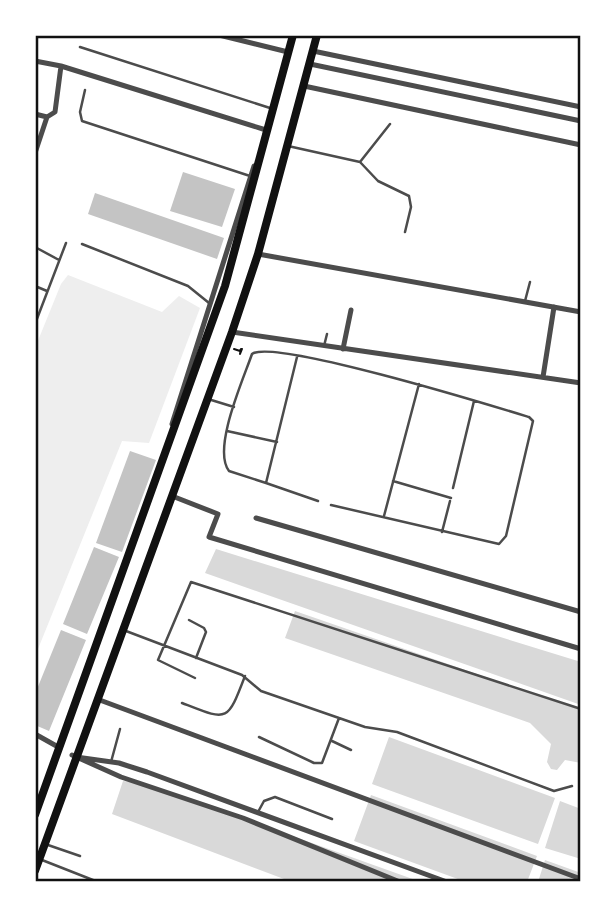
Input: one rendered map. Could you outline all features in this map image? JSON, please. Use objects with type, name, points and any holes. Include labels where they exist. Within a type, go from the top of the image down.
[{"type":"main road","points":[[35,815],[125,569],[214,306],[293,35]]},
{"type":"main road","points":[[35,872],[74,756],[208,399],[258,254],[317,35]]},
{"type":"street","points":[[219,35],[288,52]]},
{"type":"street","points":[[313,51],[581,107]]},
{"type":"street","points":[[35,61],[61,66],[266,130]]},
{"type":"street","points":[[310,64],[581,121]]},
{"type":"street","points":[[35,114],[47,117],[55,113],[61,66]]},
{"type":"street","points":[[304,86],[581,145]]},
{"type":"street","points":[[35,153],[47,117]]},
{"type":"street","points":[[258,254],[581,312]]},
{"type":"street","points":[[543,377],[554,307]]},
{"type":"street","points":[[343,349],[351,310]]},
{"type":"street","points":[[232,331],[581,383]]},
{"type":"street","points":[[172,496],[218,514],[209,537],[581,649]]},
{"type":"street","points":[[256,518],[581,612]]},
{"type":"street","points":[[97,699],[581,879]]},
{"type":"street","points":[[35,734],[60,748]]},
{"type":"street","points":[[74,756],[111,762],[258,812],[447,882]]},
{"type":"street","points":[[74,756],[121,777],[243,818],[400,882]]},
{"type":"lane","points":[[80,47],[271,109]]},
{"type":"lane","points":[[85,90],[80,112],[82,121],[252,177]]},
{"type":"lane","points":[[360,162],[390,124]]},
{"type":"lane","points":[[288,146],[360,162],[378,181],[409,196],[411,207],[405,232]]},
{"type":"lane","points":[[35,324],[66,243]]},
{"type":"lane","points":[[82,244],[188,286],[214,306]]},
{"type":"lane","points":[[35,247],[59,260]]},
{"type":"lane","points":[[525,301],[530,282]]},
{"type":"lane","points":[[35,286],[47,291]]},
{"type":"lane","points":[[324,346],[327,334]]},
{"type":"lane","points":[[318,501],[229,471],[222,460],[234,407],[255,351],[297,357],[419,384],[529,417],[533,424],[503,542],[495,544],[331,505]]},
{"type":"lane","points":[[266,483],[297,357]]},
{"type":"lane","points":[[384,518],[419,384]]},
{"type":"lane","points":[[208,399],[234,407]]},
{"type":"lane","points":[[453,488],[474,401]]},
{"type":"lane","points":[[227,431],[277,442]]},
{"type":"lane","points":[[393,481],[451,500],[442,532]]},
{"type":"lane","points":[[195,678],[159,662],[163,645],[191,582],[581,709]]},
{"type":"lane","points":[[189,621],[204,628],[206,632],[196,658]]},
{"type":"lane","points":[[123,630],[245,676],[261,691],[365,727],[397,732],[554,791],[572,786]]},
{"type":"lane","points":[[182,703],[213,715],[224,715],[232,710],[245,676]]},
{"type":"lane","points":[[259,737],[319,763],[324,760],[339,718]]},
{"type":"lane","points":[[111,762],[120,729]]},
{"type":"lane","points":[[332,741],[351,750]]},
{"type":"lane","points":[[258,812],[264,801],[275,797],[332,819]]},
{"type":"lane","points":[[45,844],[80,856]]},
{"type":"lane","points":[[39,859],[97,882]]},
{"type":"shaded area","points":[[68,275],[162,312],[179,296],[200,308],[149,443],[122,441],[38,649],[35,649],[35,348],[61,284]]},
{"type":"shaded area","points":[[216,549],[581,662],[581,705],[205,573]]},
{"type":"shaded area","points":[[295,611],[581,710],[581,763],[565,760],[557,770],[551,769],[547,762],[551,744],[530,723],[285,638]]},
{"type":"shaded area","points":[[389,737],[555,798],[538,844],[372,784]]},
{"type":"shaded area","points":[[123,781],[147,784],[421,882],[292,882],[112,814]]},
{"type":"shaded area","points":[[371,795],[537,856],[527,882],[466,882],[354,841]]},
{"type":"shaded area","points":[[560,801],[581,809],[581,859],[545,848]]},
{"type":"shaded area","points":[[545,860],[581,873],[581,882],[538,882]]},
{"type":"building","points":[[183,172],[235,189],[222,227],[170,211]]},
{"type":"building","points":[[95,193],[224,238],[217,259],[88,214]]},
{"type":"building","points":[[130,451],[156,460],[122,552],[96,543]]},
{"type":"building","points":[[94,547],[119,557],[87,634],[63,624]]},
{"type":"building","points":[[61,630],[86,640],[49,731],[35,725],[35,694]]}]
